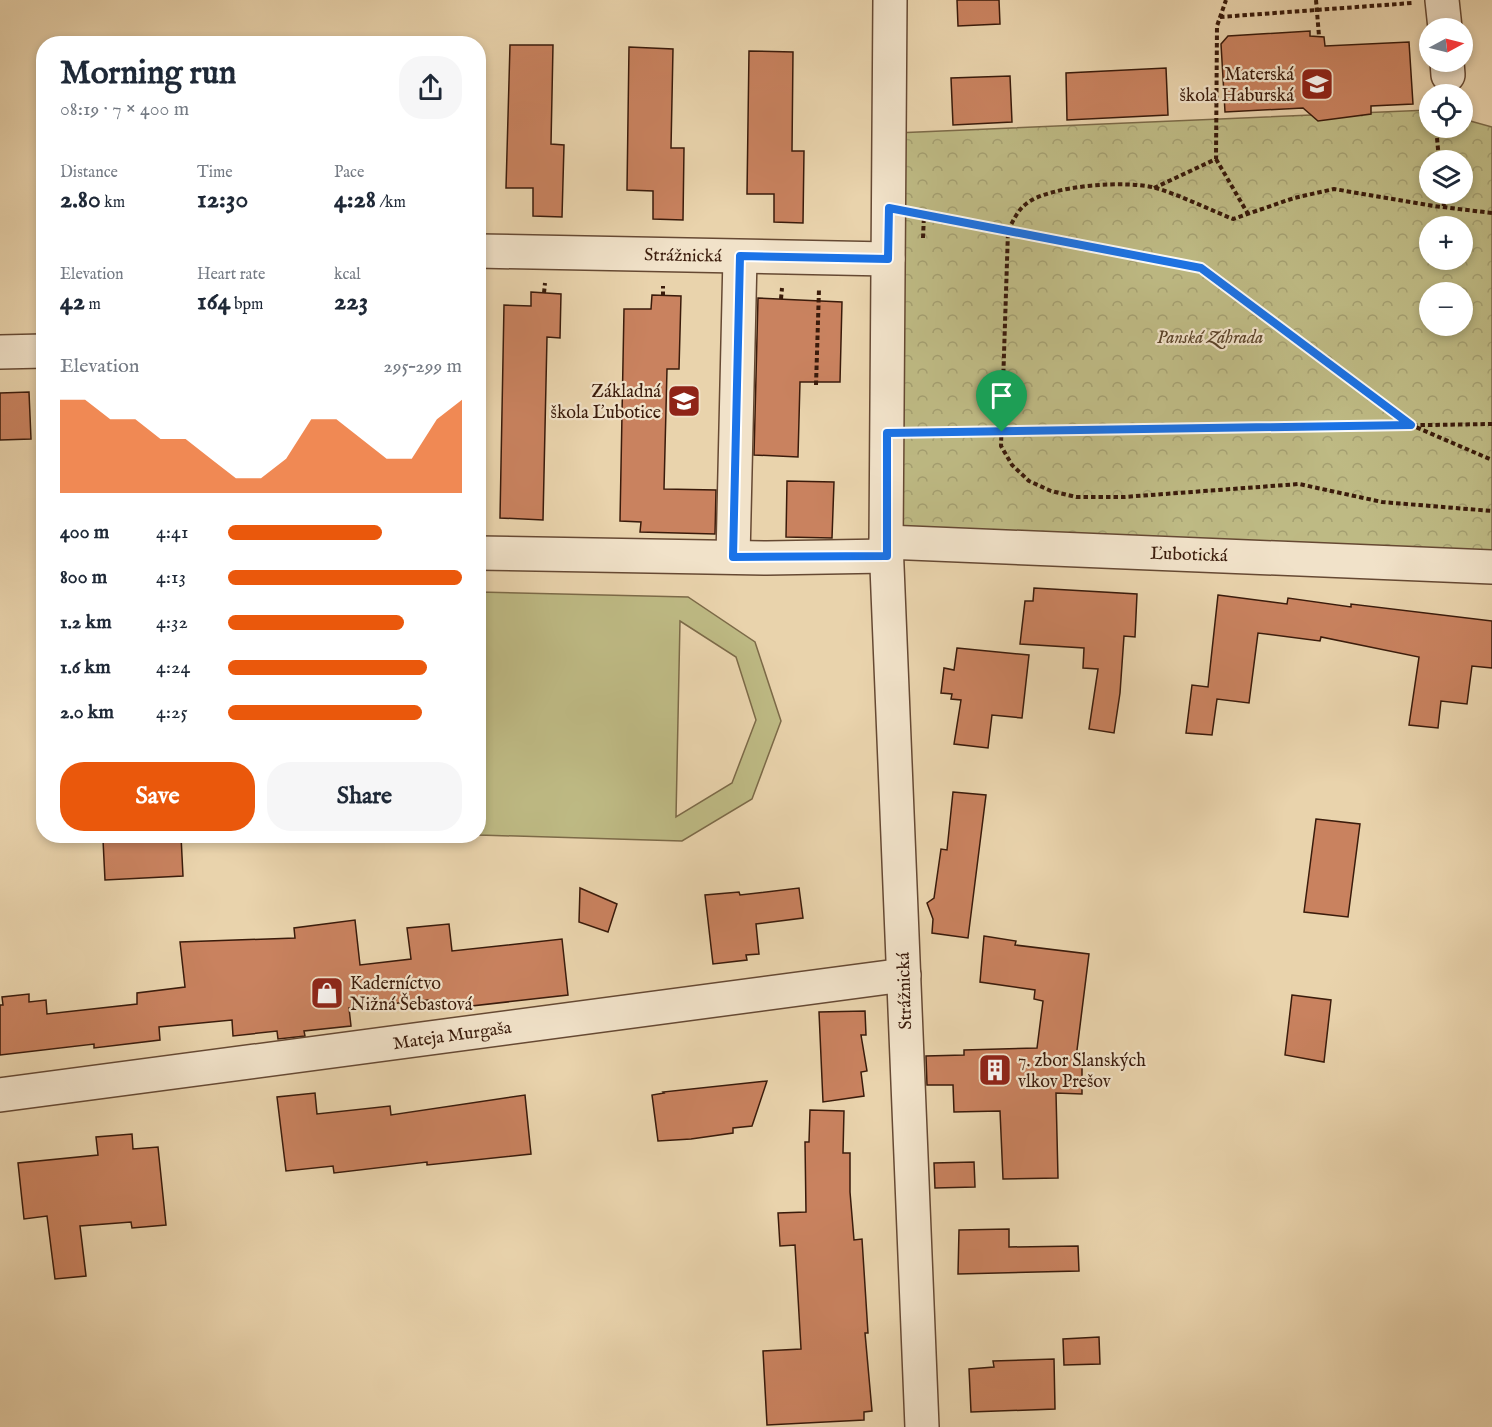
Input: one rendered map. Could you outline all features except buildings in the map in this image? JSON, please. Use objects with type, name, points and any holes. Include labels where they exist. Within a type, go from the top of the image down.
[{"type":"street","name":"Strážnická","points":[[890,0],[886,549],[922,1427]]},
{"type":"street","name":"Strážnická","points":[[486,251],[888,259]]},
{"type":"street","points":[[733,557],[740,256]]},
{"type":"street","points":[[0,352],[36,351]]},
{"type":"street","points":[[486,553],[733,557],[886,549]]},
{"type":"street","name":"Ľubotická","points":[[886,549],[1492,567]]},
{"type":"street","name":"Mateja Murgaša","points":[[0,1095],[904,975]]},
{"type":"path","points":[[1226,0],[1217,26],[1216,159],[1248,214]]},
{"type":"path","points":[[1316,0],[1319,36]]},
{"type":"path","points":[[1220,17],[1317,10],[1443,10]]},
{"type":"path","points":[[1437,138],[1438,150]]},
{"type":"path","points":[[1154,188],[1216,159]]},
{"type":"path","points":[[1492,213],[1444,208],[1335,189],[1294,198],[1233,219],[1154,188],[1105,185],[1075,187],[1039,196],[1026,204],[1016,215],[1008,231],[1001,446],[1012,465],[1029,481],[1051,491],[1076,497],[1124,497],[1299,484],[1382,502],[1492,511]]},
{"type":"path","points":[[1444,204],[1444,208]]},
{"type":"path","points":[[889,208],[1201,268],[1411,425],[1492,460]]},
{"type":"path","points":[[816,385],[820,258]]},
{"type":"path","points":[[887,433],[1492,424]]},
{"type":"green space","name":"Panská Záhrada","points":[[1419,110],[1419,138],[1473,138],[1473,122],[1492,127],[1492,569],[886,540],[895,133]]},
{"type":"green space","points":[[486,592],[688,597],[755,642],[781,721],[752,799],[682,841],[486,835]],"holes":[[[680,621],[736,657],[756,720],[732,783],[676,817]]]},
{"type":"place","name":"Materská škola Haburská","points":[[1317,84]]},
{"type":"place","name":"Základná škola Ľubotice","points":[[684,401]]},
{"type":"place","name":"Kaderníctvo Nižná Šebastová","points":[[327,993]]},
{"type":"place","name":"7. zbor Slanských vlkov Prešov","points":[[995,1070]]},
{"type":"route","points":[[889,208],[1201,268],[1411,425],[1002,432],[887,433],[887,556],[733,557],[740,256],[888,259],[889,208]]}]
